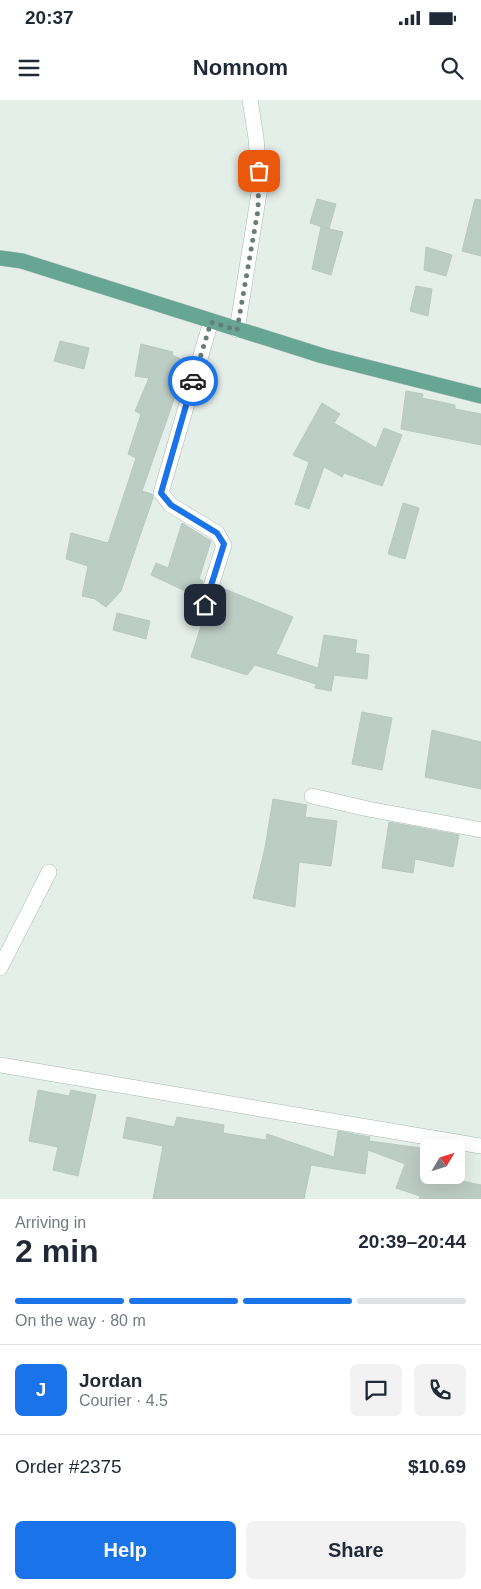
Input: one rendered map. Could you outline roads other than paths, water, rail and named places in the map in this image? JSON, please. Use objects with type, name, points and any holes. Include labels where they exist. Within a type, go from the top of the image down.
[{"type":"main road","points":[[0,258],[22,261],[323,356],[481,396]]},
{"type":"street","points":[[237,330],[260,188],[256,138],[250,100]]},
{"type":"street","points":[[205,605],[224,544],[217,533],[171,505],[161,493],[211,322]]},
{"type":"street","points":[[312,796],[368,810],[481,830]]},
{"type":"street","points":[[0,968],[49,872]]},
{"type":"street","points":[[0,1065],[481,1146]]}]
